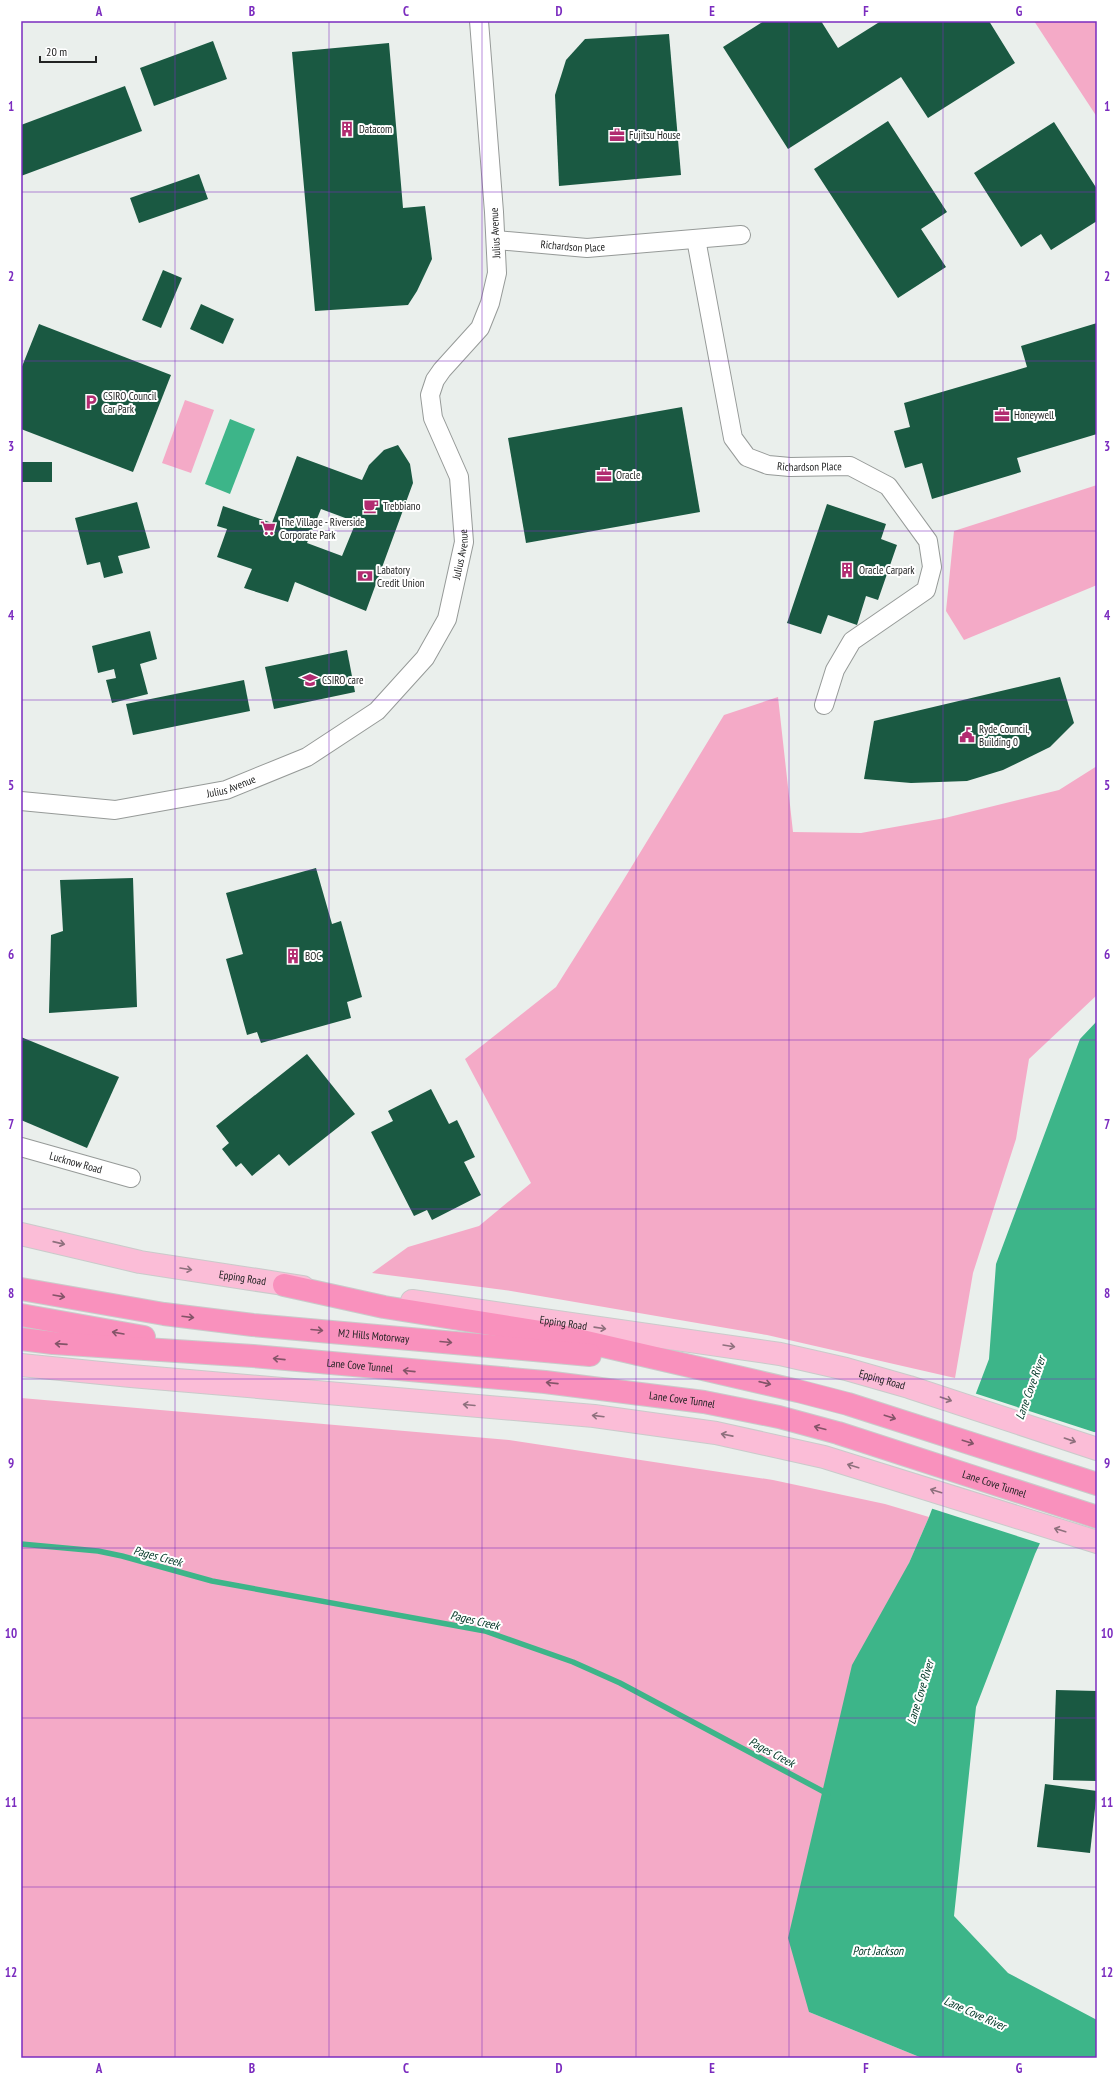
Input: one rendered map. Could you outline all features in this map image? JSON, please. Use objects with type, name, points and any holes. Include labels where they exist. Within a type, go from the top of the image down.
[{"type":"highway","points":[[284,1285],[384,1307],[547,1334],[727,1374],[848,1404],[1097,1484]]},
{"type":"highway","name":"M2 Hills Motorway","points":[[21,1289],[164,1314],[253,1325],[538,1350],[619,1359],[727,1374]]},
{"type":"highway","points":[[21,1315],[253,1356]]},
{"type":"highway","points":[[21,1339],[53,1343],[253,1356]]},
{"type":"highway","name":"Lane Cove Tunnel","points":[[253,1356],[545,1382],[704,1402],[779,1417],[910,1456],[1097,1516]]},
{"type":"main road","name":"Epping Road","points":[[21,1234],[140,1262],[284,1285],[495,1312],[780,1354],[909,1386],[1097,1449]]},
{"type":"main road","points":[[21,1365],[131,1376],[578,1414],[716,1432],[824,1457],[1097,1542]]},
{"type":"street","name":"Julius Avenue","points":[[21,801],[115,810],[226,790],[308,757],[377,711],[425,658],[448,619],[464,542],[459,477],[433,418],[430,395],[435,380],[480,328],[487,315],[497,273],[496,240],[479,21]]},
{"type":"street","name":"Richardson Place","points":[[496,240],[587,248],[741,235]]},
{"type":"street","name":"Richardson Place","points":[[696,240],[733,438],[746,457],[768,465],[790,468],[850,466],[888,486],[928,541],[932,567],[926,590],[852,641],[835,670],[824,705]]},
{"type":"street","name":"Lucknow Road","points":[[21,1148],[131,1178]]},
{"type":"shaded area","points":[[1034,21],[1097,21],[1097,117]]},
{"type":"shaded area","points":[[185,400],[214,410],[191,473],[162,463]]},
{"type":"shaded area","points":[[1097,485],[1097,585],[964,640],[946,611],[954,531]]},
{"type":"shaded area","points":[[778,697],[793,832],[861,833],[945,818],[1059,790],[1097,766],[1097,995],[1029,1059],[1016,1139],[973,1273],[955,1378],[767,1335],[511,1291],[372,1273],[408,1247],[479,1226],[531,1183],[465,1059],[556,987],[724,715]]},
{"type":"shaded area","points":[[21,1398],[509,1440],[773,1480],[885,1504],[929,1517],[909,1563],[809,2012],[922,2058],[21,2058]]},
{"type":"water","points":[[230,419],[255,429],[230,494],[205,484]]},
{"type":"water","name":"Port Jackson","points":[[1097,1021],[1097,1431],[1090,1435],[1035,1554],[976,1707],[954,1916],[1008,1973],[1097,2020],[1097,2058],[922,2058],[809,2012],[788,1938],[852,1665],[909,1563],[929,1517],[989,1359],[996,1264],[1080,1039]]},
{"type":"pier","points":[[974,1393],[1097,1433],[1092,1436],[1042,1544],[930,1508]]},
{"type":"building","points":[[764,21],[821,21],[838,48],[881,21],[989,21],[1015,63],[928,118],[901,77],[788,149],[723,47]]},
{"type":"building","name":"Fujitsu House","points":[[669,34],[681,175],[559,186],[555,95],[566,60],[585,39]]},
{"type":"building","points":[[213,41],[227,79],[154,106],[140,68]]},
{"type":"building","name":"Datacom","points":[[389,43],[403,208],[425,206],[432,259],[417,291],[408,305],[315,311],[292,52]]},
{"type":"building","points":[[125,86],[142,131],[21,176],[21,125]]},
{"type":"building","points":[[888,121],[947,212],[921,229],[946,267],[898,298],[814,169]]},
{"type":"building","points":[[1054,122],[1097,189],[1097,221],[1051,250],[1041,234],[1021,247],[974,173]]},
{"type":"building","points":[[199,174],[208,199],[139,223],[130,198]]},
{"type":"building","points":[[163,270],[182,278],[161,328],[142,320]]},
{"type":"building","points":[[201,304],[234,319],[223,344],[190,329]]},
{"type":"building","name":"Honeywell","points":[[1097,323],[1097,434],[1017,458],[1021,472],[932,499],[922,463],[905,468],[894,431],[910,427],[904,403],[1027,367],[1021,346]]},
{"type":"building","name":"CSIRO Council Car Park","points":[[39,324],[171,375],[133,472],[21,429],[21,369]]},
{"type":"building","name":"Oracle","points":[[682,407],[700,512],[526,543],[508,438]]},
{"type":"building","name":"The Village - Riverside Corporate Park","points":[[398,445],[410,464],[413,483],[366,611],[295,582],[288,602],[244,588],[252,569],[217,557],[227,529],[217,526],[223,506],[272,523],[297,456],[362,480],[369,465],[384,450]],"holes":[[[321,509],[356,522],[342,556],[307,543]]]},
{"type":"building","points":[[21,462],[52,462],[52,482],[21,482]]},
{"type":"building","points":[[137,502],[150,548],[118,556],[123,573],[104,578],[100,562],[87,565],[75,518]]},
{"type":"building","name":"Oracle Carpark","points":[[827,504],[886,524],[881,539],[897,545],[878,600],[866,596],[857,625],[828,615],[821,634],[787,623]]},
{"type":"building","points":[[150,631],[157,659],[140,664],[148,694],[112,703],[106,680],[116,678],[114,669],[98,673],[92,646]]},
{"type":"building","name":"CSIRO care","points":[[347,650],[355,692],[274,709],[265,667]]},
{"type":"building","name":"Ryde Council, Building 0","points":[[1060,677],[1074,723],[1050,747],[1003,770],[967,781],[911,783],[864,779],[874,721]]},
{"type":"building","points":[[244,680],[250,711],[133,735],[126,704]]},
{"type":"building","name":"BOC","points":[[316,868],[332,924],[341,921],[362,997],[347,1002],[351,1018],[261,1043],[257,1032],[247,1035],[226,959],[243,954],[226,893]]},
{"type":"building","points":[[133,878],[137,1007],[49,1013],[51,935],[63,931],[60,880]]},
{"type":"building","points":[[21,1037],[119,1077],[87,1148],[21,1120]]},
{"type":"building","points":[[307,1054],[355,1114],[289,1166],[279,1154],[252,1176],[241,1163],[236,1167],[222,1149],[229,1143],[216,1126]]},
{"type":"building","points":[[431,1089],[449,1124],[457,1120],[475,1157],[464,1162],[481,1195],[432,1220],[427,1210],[414,1216],[371,1132],[393,1121],[388,1111]]},
{"type":"building","points":[[1056,1690],[1097,1691],[1097,1781],[1053,1780]]},
{"type":"building","points":[[1045,1784],[1097,1791],[1090,1853],[1037,1847]]},
{"type":"waterway","name":"Pages Creek","points":[[21,1544],[98,1551],[122,1556],[212,1581],[485,1631],[573,1662],[620,1683],[828,1794]]},
{"type":"place","name":"Datacom","points":[[347,129]]},
{"type":"place","name":"Fujitsu House","points":[[617,135]]},
{"type":"place","name":"CSIRO Council Car Park","points":[[91,402]]},
{"type":"place","name":"Honeywell","points":[[1002,415]]},
{"type":"place","name":"Oracle","points":[[604,475]]},
{"type":"place","name":"Trebbiano","points":[[371,506]]},
{"type":"place","name":"The Village - Riverside Corporate Park","points":[[268,528]]},
{"type":"place","name":"Oracle Carpark","points":[[847,570]]},
{"type":"place","name":"Labatory Credit Union","points":[[365,576]]},
{"type":"place","name":"CSIRO care","points":[[310,680]]},
{"type":"place","name":"Ryde Council, Building 0","points":[[967,735]]},
{"type":"place","name":"BOC","points":[[293,956]]},
{"type":"water label","name":"Lane Cove River","points":[[1030,1388]]},
{"type":"water label","name":"Lane Cove River","points":[[920,1692]]},
{"type":"water label","name":"Lane Cove River","points":[[975,2013]]}]
